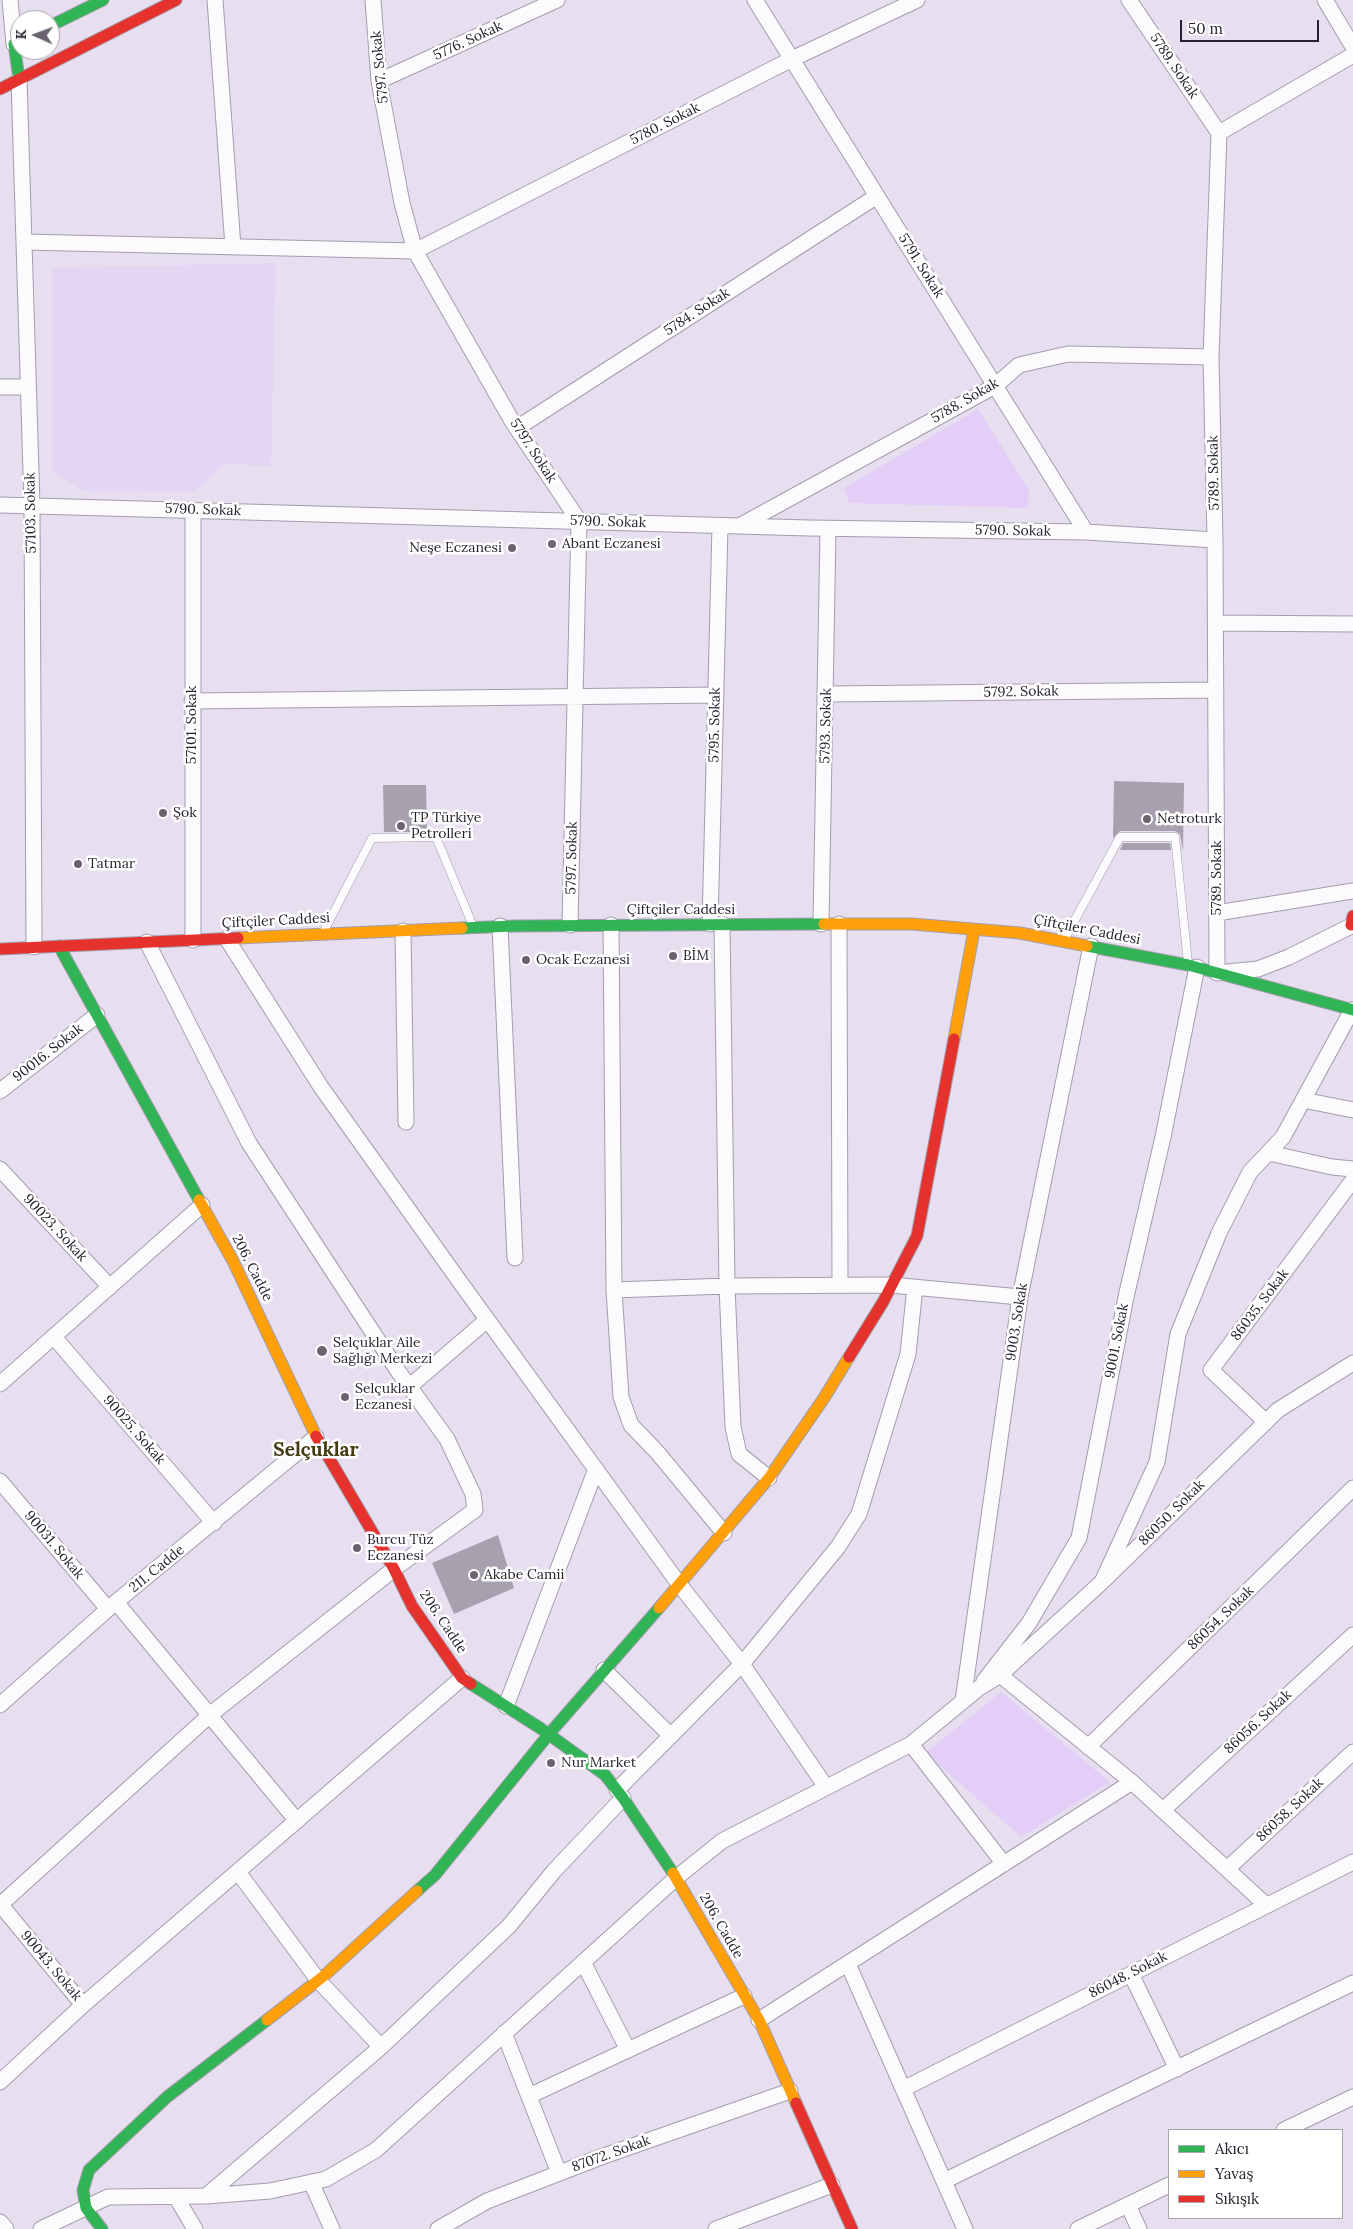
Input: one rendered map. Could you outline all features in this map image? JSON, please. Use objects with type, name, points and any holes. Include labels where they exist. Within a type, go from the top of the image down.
[{"type":"street","points":[[60,21],[103,0]]},
{"type":"street","points":[[0,89],[176,0]]},
{"type":"street","points":[[215,0],[233,247]]},
{"type":"street","name":"5797. Sokak","points":[[373,0],[379,81],[402,203],[415,251],[517,428],[579,521],[570,925]]},
{"type":"street","name":"5776. Sokak","points":[[379,81],[557,0]]},
{"type":"street","name":"5791. Sokak","points":[[755,0],[1086,532]]},
{"type":"street","name":"5780. Sokak","points":[[415,251],[792,59],[917,0]]},
{"type":"street","name":"5789. Sokak","points":[[1129,0],[1219,134],[1211,357],[1216,623],[1217,973]]},
{"type":"street","points":[[1325,0],[1353,47]]},
{"type":"street","points":[[1219,134],[1353,55]]},
{"type":"street","points":[[18,60],[19,79]]},
{"type":"street","name":"57103. Sokak","points":[[19,79],[32,505],[34,947]]},
{"type":"street","name":"5784. Sokak","points":[[517,428],[876,196]]},
{"type":"street","points":[[24,242],[415,251]]},
{"type":"street","name":"5788. Sokak","points":[[739,526],[995,386],[1019,365],[1068,354],[1211,357]]},
{"type":"street","points":[[0,387],[28,388]]},
{"type":"street","name":"5790. Sokak","points":[[0,505],[828,529],[1086,532],[1215,540]]},
{"type":"street","name":"57101. Sokak","points":[[193,510],[193,940]]},
{"type":"street","name":"5795. Sokak","points":[[720,526],[716,695],[716,924],[733,1427],[739,1454],[769,1478]]},
{"type":"street","name":"5793. Sokak","points":[[821,924],[828,529]]},
{"type":"street","points":[[1216,623],[1353,624]]},
{"type":"street","name":"5792. Sokak","points":[[826,694],[1216,690]]},
{"type":"street","points":[[192,701],[716,695]]},
{"type":"street","points":[[1217,913],[1353,891]]},
{"type":"street","points":[[1217,973],[1258,969],[1289,957],[1352,922]]},
{"type":"street","points":[[839,924],[840,1285]]},
{"type":"street","name":"Çiftçiler Caddesi","points":[[0,949],[500,926],[912,924],[1020,933],[1091,946],[1193,966],[1353,1010]]},
{"type":"street","points":[[611,925],[614,1290],[621,1397],[631,1426],[657,1452],[724,1534]]},
{"type":"street","points":[[500,926],[515,1258]]},
{"type":"street","points":[[102,2229],[86,2208],[83,2190],[89,2170],[167,2097],[318,1980],[436,1875],[549,1734],[724,1534],[769,1478],[824,1398],[884,1302],[905,1256],[917,1236],[974,930]]},
{"type":"street","points":[[403,931],[406,1122]]},
{"type":"street","points":[[227,938],[321,1087],[679,1584],[742,1664],[826,1786]]},
{"type":"street","points":[[0,1904],[211,1714],[394,1569],[475,1510],[473,1494],[447,1439],[409,1387],[249,1142],[147,942]]},
{"type":"street","name":"206. Cadde","points":[[59,946],[233,1261],[316,1437],[394,1569],[412,1606],[462,1678],[549,1734],[605,1775],[620,1794],[676,1878],[759,2020],[852,2229]]},
{"type":"street","name":"9003. Sokak","points":[[962,1702],[1020,1297],[1091,946]]},
{"type":"street","name":"9001. Sokak","points":[[979,1688],[1029,1623],[1079,1538],[1126,1297],[1163,1137],[1193,966]]},
{"type":"street","points":[[1102,1582],[1157,1462],[1178,1334],[1219,1233],[1250,1172],[1283,1137],[1353,1010]]},
{"type":"street","name":"90016. Sokak","points":[[0,1091],[97,1016]]},
{"type":"street","points":[[1303,1100],[1353,1110]]},
{"type":"street","points":[[1269,1153],[1353,1170]]},
{"type":"street","name":"90023. Sokak","points":[[0,1169],[110,1287]]},
{"type":"street","name":"86035. Sokak","points":[[1266,1422],[1212,1370],[1353,1180]]},
{"type":"street","points":[[2,1377],[54,1336],[202,1205]]},
{"type":"street","points":[[614,1290],[727,1286],[892,1285],[1020,1297]]},
{"type":"street","points":[[206,2196],[381,2047],[510,1926],[554,1871],[671,1736],[742,1664],[838,1547],[859,1514],[908,1354],[915,1287]]},
{"type":"street","points":[[409,1387],[487,1320]]},
{"type":"street","name":"90025. Sokak","points":[[54,1336],[214,1523]]},
{"type":"street","name":"86050. Sokak","points":[[979,1688],[1000,1674],[1102,1582],[1278,1410],[1353,1363]]},
{"type":"street","name":"211. Cadde","points":[[2,1698],[316,1437]]},
{"type":"street","points":[[506,1706],[596,1469]]},
{"type":"street","name":"90031. Sokak","points":[[0,1481],[211,1714],[297,1821]]},
{"type":"street","name":"86054. Sokak","points":[[1088,1747],[1353,1488]]},
{"type":"street","name":"86056. Sokak","points":[[1163,1810],[1353,1635]]},
{"type":"street","points":[[604,1670],[671,1736]]},
{"type":"street","points":[[1000,1674],[1132,1782],[1266,1905]]},
{"type":"street","points":[[0,2082],[83,2005],[462,1678]]},
{"type":"street","points":[[41,2229],[108,2197],[206,2196],[270,2191],[326,2179],[376,2150],[676,1878],[722,1841],[911,1744],[979,1688]]},
{"type":"street","points":[[911,1744],[1004,1864]]},
{"type":"street","name":"86058. Sokak","points":[[1227,1869],[1353,1752]]},
{"type":"street","points":[[759,2020],[1132,1782]]},
{"type":"street","name":"86048. Sokak","points":[[903,2089],[1353,1862]]},
{"type":"street","points":[[238,1872],[318,1980],[381,2047]]},
{"type":"street","name":"90043. Sokak","points":[[0,1904],[83,2005]]},
{"type":"street","points":[[583,1962],[628,2050]]},
{"type":"street","points":[[848,1964],[965,2229]]},
{"type":"street","points":[[1131,1974],[1177,2069]]},
{"type":"street","points":[[944,2181],[1353,1983]]},
{"type":"street","points":[[529,2096],[744,1996]]},
{"type":"street","points":[[504,2033],[559,2173]]},
{"type":"street","name":"87072. Sokak","points":[[438,2229],[487,2201],[559,2173],[790,2091]]},
{"type":"street","points":[[1286,2129],[1353,2098]]},
{"type":"street","points":[[310,2182],[332,2229]]},
{"type":"street","points":[[716,2229],[832,2185]]},
{"type":"street","points":[[1078,2229],[1168,2185]]},
{"type":"street","points":[[176,2197],[195,2229]]},
{"type":"street","points":[[1128,2205],[1139,2229]]},
{"type":"street","points":[[0,2222],[6,2229]]},
{"type":"lane","points":[[1063,941],[1120,836],[1175,838],[1193,966]]},
{"type":"lane","points":[[323,934],[372,838],[436,837],[474,928]]},
{"type":"shaded area","points":[[276,263],[271,466],[224,464],[195,492],[84,491],[52,472],[52,268]]},
{"type":"shaded area","points":[[978,409],[1029,490],[1028,508],[849,503],[844,488]]},
{"type":"shaded area","points":[[1001,1692],[1110,1782],[1021,1837],[925,1753]]},
{"type":"building","points":[[1114,781],[1184,783],[1183,851],[1180,834],[1175,831],[1120,831],[1113,838]]},
{"type":"building","points":[[383,785],[426,785],[427,832],[384,832]]},
{"type":"building","points":[[1123,843],[1170,843],[1171,850],[1120,850]]},
{"type":"building","name":"Akabe Camii","points":[[498,1535],[514,1588],[454,1614],[432,1563]]},
{"type":"traffic: fast","points":[[60,21],[103,0]]},
{"type":"traffic: fast","points":[[16,60],[19,79]]},
{"type":"traffic: fast","points":[[462,928],[824,924]]},
{"type":"traffic: fast","points":[[59,946],[199,1200]]},
{"type":"traffic: fast","points":[[1087,946],[1188,965],[1353,1010]]},
{"type":"traffic: fast","points":[[417,1891],[435,1875],[549,1734],[659,1608]]},
{"type":"traffic: fast","points":[[471,1684],[540,1728],[605,1775],[623,1798],[673,1873]]},
{"type":"traffic: fast","points":[[102,2229],[86,2208],[83,2190],[89,2170],[167,2097],[267,2020]]},
{"type":"traffic: slow","points":[[824,924],[912,924],[1020,933],[1087,946]]},
{"type":"traffic: slow","points":[[238,938],[462,928]]},
{"type":"traffic: slow","points":[[954,1039],[974,930]]},
{"type":"traffic: slow","points":[[199,1200],[233,1261],[316,1436]]},
{"type":"traffic: slow","points":[[659,1608],[769,1478],[824,1398],[849,1357]]},
{"type":"traffic: slow","points":[[673,1873],[759,2020],[796,2103]]},
{"type":"traffic: slow","points":[[267,2020],[325,1975],[417,1891]]},
{"type":"traffic: jam","points":[[0,89],[176,0]]},
{"type":"traffic: jam","points":[[1351,925],[1353,916]]},
{"type":"traffic: jam","points":[[0,949],[238,938]]},
{"type":"traffic: jam","points":[[849,1357],[883,1302],[917,1236],[954,1039]]},
{"type":"traffic: jam","points":[[316,1436],[394,1569],[412,1606],[462,1678],[471,1684]]},
{"type":"traffic: jam","points":[[796,2103],[852,2229]]},
{"type":"place","name":"Abant Eczanesi","points":[[552,544]]},
{"type":"place","name":"Neşe Eczanesi","points":[[512,548]]},
{"type":"place","name":"Şok","points":[[163,813]]},
{"type":"place","name":"Netroturk","points":[[1147,819]]},
{"type":"place","name":"TP Türkiye Petrolleri","points":[[401,826]]},
{"type":"place","name":"Tatmar","points":[[78,864]]},
{"type":"place","name":"BİM","points":[[673,956]]},
{"type":"place","name":"Ocak Eczanesi","points":[[526,960]]},
{"type":"place","name":"Selçuklar Aile Sağlığı Merkezi","points":[[322,1351]]},
{"type":"place","name":"Selçuklar Eczanesi","points":[[345,1397]]},
{"type":"place","name":"Burcu Tüz Eczanesi","points":[[357,1548]]},
{"type":"place","name":"Akabe Camii","points":[[474,1575]]},
{"type":"place","name":"Nur Market","points":[[551,1763]]},
{"type":"district","name":"Selçuklar","points":[[316,1451]]}]
